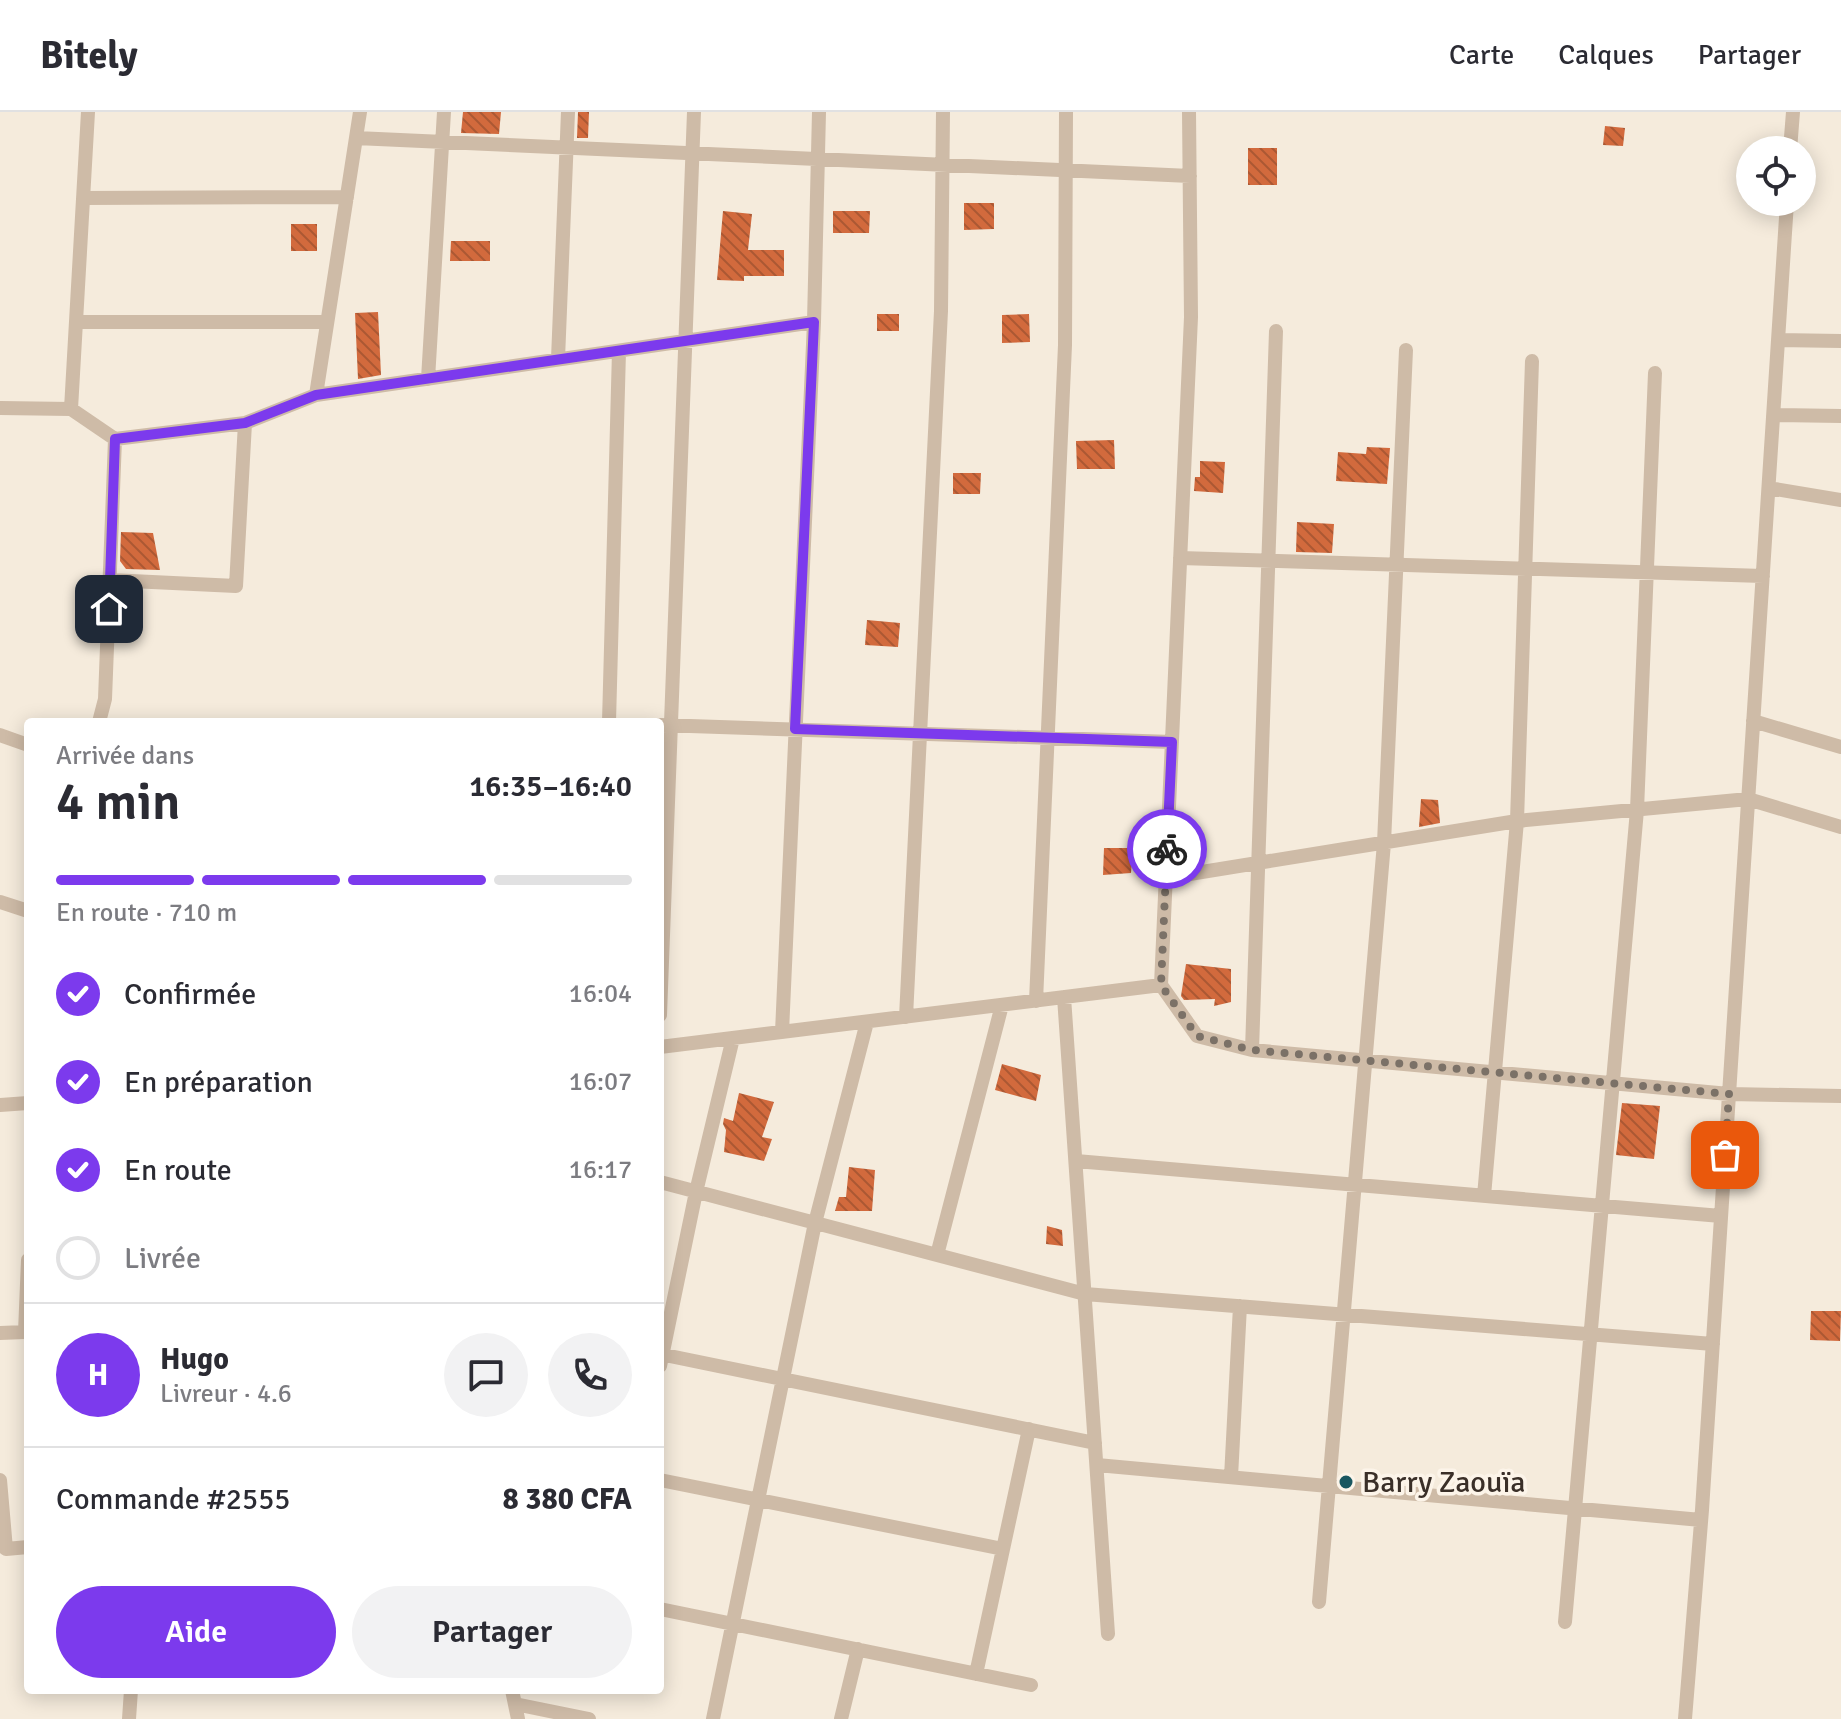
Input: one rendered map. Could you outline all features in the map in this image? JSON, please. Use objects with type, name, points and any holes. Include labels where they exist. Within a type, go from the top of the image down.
[{"type":"street","points":[[71,409],[88,112]]},
{"type":"street","points":[[316,395],[360,112]]},
{"type":"street","points":[[428,379],[444,112]]},
{"type":"street","points":[[558,359],[568,112]]},
{"type":"street","points":[[664,783],[694,112]]},
{"type":"street","points":[[782,1032],[814,322],[819,112]]},
{"type":"street","points":[[906,1017],[941,311],[943,112]]},
{"type":"street","points":[[1036,1001],[1065,345],[1066,112]]},
{"type":"street","points":[[1189,112],[1191,317],[1161,985],[1197,1036],[1252,1050],[1729,1094],[1841,1096]]},
{"type":"street","points":[[1791,136],[1793,112]]},
{"type":"street","points":[[356,138],[1190,176]]},
{"type":"street","points":[[83,198],[347,197]]},
{"type":"street","points":[[1685,1719],[1713,1344],[1786,216]]},
{"type":"street","points":[[76,322],[327,322]]},
{"type":"street","points":[[0,408],[71,409],[115,439],[245,423],[316,395],[814,322]]},
{"type":"street","points":[[1252,1050],[1276,331]]},
{"type":"street","points":[[1778,340],[1841,341]]},
{"type":"street","points":[[1319,1602],[1384,843],[1406,350]]},
{"type":"street","points":[[609,718],[619,351]]},
{"type":"street","points":[[1484,1196],[1517,821],[1532,361]]},
{"type":"street","points":[[1565,1622],[1637,810],[1655,373]]},
{"type":"street","points":[[1773,415],[1841,416]]},
{"type":"street","points":[[110,580],[236,586],[245,423]]},
{"type":"street","points":[[100,718],[105,699],[115,439]]},
{"type":"street","points":[[1769,488],[1841,500]]},
{"type":"street","points":[[1180,558],[1763,576]]},
{"type":"street","points":[[1753,721],[1841,747]]},
{"type":"street","points":[[665,725],[1172,742]]},
{"type":"street","points":[[0,735],[24,744]]},
{"type":"street","points":[[1165,878],[1517,821],[1748,799],[1841,827]]},
{"type":"street","points":[[0,902],[24,910]]},
{"type":"street","points":[[664,1047],[1161,985]]},
{"type":"street","points":[[1064,997],[1108,1634]]},
{"type":"street","points":[[937,1255],[1002,1005]]},
{"type":"street","points":[[713,1719],[815,1223],[867,1022]]},
{"type":"street","points":[[664,1344],[733,1038]]},
{"type":"street","points":[[0,1105],[24,1103]]},
{"type":"street","points":[[1076,1161],[1721,1216]]},
{"type":"street","points":[[664,1183],[1085,1294],[1713,1344]]},
{"type":"street","points":[[1231,1477],[1240,1306]]},
{"type":"street","points":[[0,1333],[24,1332]]},
{"type":"street","points":[[664,1359],[783,1379],[1095,1443]]},
{"type":"street","points":[[976,1674],[1029,1429]]},
{"type":"street","points":[[1097,1465],[1701,1520]]},
{"type":"street","points":[[0,1480],[6,1549],[24,1547]]},
{"type":"street","points":[[664,1481],[1003,1549]]},
{"type":"street","points":[[664,1610],[1031,1685]]},
{"type":"street","points":[[841,1719],[858,1649]]},
{"type":"street","points":[[129,1719],[131,1694]]},
{"type":"street","points":[[518,1719],[514,1697],[589,1719]]},
{"type":"building","points":[[463,112],[501,112],[499,134],[461,133]]},
{"type":"building","points":[[578,112],[589,112],[588,138],[577,138]]},
{"type":"building","points":[[1605,126],[1625,128],[1623,146],[1603,145]]},
{"type":"building","points":[[1248,148],[1277,148],[1277,185],[1248,185]]},
{"type":"building","points":[[964,203],[994,203],[994,229],[964,230]]},
{"type":"building","points":[[723,211],[752,214],[748,250],[784,250],[784,276],[744,276],[744,281],[717,280]]},
{"type":"building","points":[[833,211],[870,211],[869,233],[833,233]]},
{"type":"building","points":[[291,224],[317,224],[317,251],[291,251]]},
{"type":"building","points":[[451,241],[490,241],[490,261],[450,261]]},
{"type":"building","points":[[378,312],[381,375],[358,379],[355,313]]},
{"type":"building","points":[[877,314],[899,314],[899,331],[877,331]]},
{"type":"building","points":[[1029,314],[1030,342],[1002,343],[1002,315]]},
{"type":"building","points":[[1114,440],[1115,469],[1077,469],[1076,441]]},
{"type":"building","points":[[1367,447],[1390,448],[1387,484],[1336,481],[1338,452],[1366,454]]},
{"type":"building","points":[[1200,461],[1225,462],[1223,493],[1194,491],[1195,477],[1200,477]]},
{"type":"building","points":[[953,473],[981,473],[980,494],[953,494]]},
{"type":"building","points":[[1297,522],[1334,524],[1332,553],[1296,552]]},
{"type":"building","points":[[121,532],[153,533],[160,570],[126,569],[120,561]]},
{"type":"building","points":[[867,620],[900,623],[898,647],[865,645]]},
{"type":"building","points":[[1421,799],[1438,800],[1440,823],[1419,827]]},
{"type":"building","points":[[1104,848],[1133,848],[1131,873],[1103,875]]},
{"type":"building","points":[[1186,964],[1231,969],[1231,1002],[1214,1006],[1215,999],[1184,1000],[1181,996]]},
{"type":"building","points":[[1002,1064],[1041,1075],[1036,1101],[995,1090]]},
{"type":"building","points":[[739,1093],[774,1102],[762,1137],[772,1139],[764,1161],[724,1152],[724,1118],[733,1121]]},
{"type":"building","points":[[1622,1103],[1660,1106],[1654,1159],[1616,1155]]},
{"type":"building","points":[[849,1167],[875,1170],[872,1211],[835,1211],[839,1197],[846,1197]]},
{"type":"building","points":[[1047,1226],[1062,1230],[1063,1246],[1046,1244]]},
{"type":"building","points":[[1811,1311],[1841,1311],[1840,1341],[1810,1340]]},
{"type":"way so far","points":[[1167,849],[1161,985],[1197,1036],[1252,1050],[1729,1094],[1725,1155]]},
{"type":"place","name":"Barry Zaouïa","points":[[1346,1482]]},
{"type":"route","points":[[109,609],[115,439],[245,423],[316,395],[814,322],[795,729],[1172,742],[1167,849]]}]
